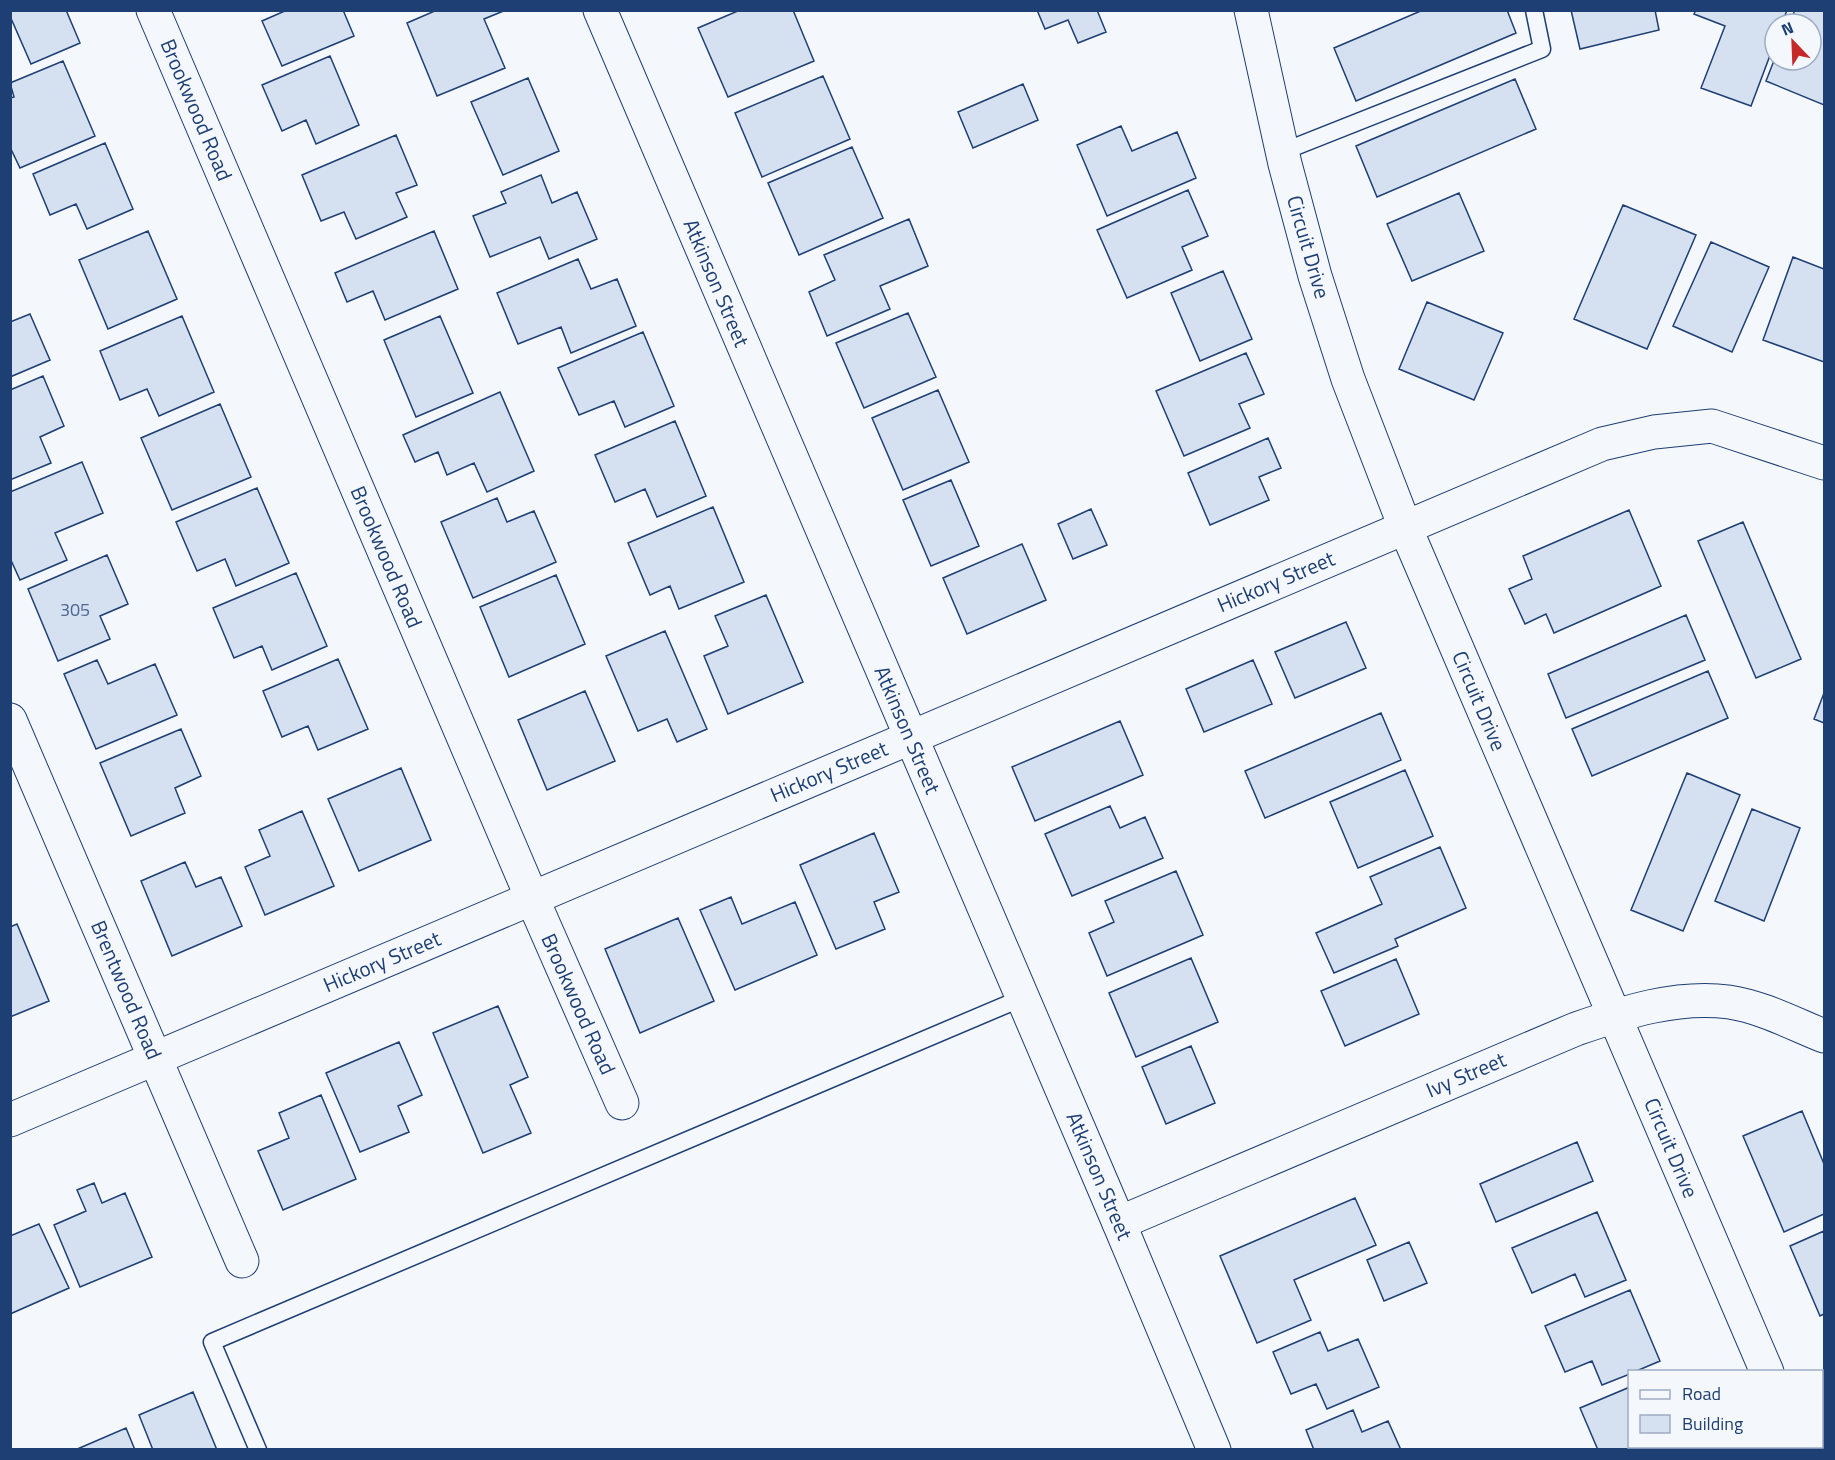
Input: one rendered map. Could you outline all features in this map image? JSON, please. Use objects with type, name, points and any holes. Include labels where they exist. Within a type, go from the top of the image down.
[{"type":"street","name":"Brookwood Road","points":[[153,10],[621,1103]]},
{"type":"street","name":"Atkinson Street","points":[[600,10],[1214,1449]]},
{"type":"street","name":"Circuit Drive","points":[[1254,12],[1282,152],[1315,276],[1348,379],[1405,527],[1767,1370]]},
{"type":"street","name":"Hickory Street","points":[[10,1120],[1602,444],[1654,432],[1712,426],[1824,463]]},
{"type":"street","name":"Brentwood Road","points":[[10,720],[242,1261]]},
{"type":"street","name":"Ivy Street","points":[[1119,1223],[1576,1029],[1614,1016],[1689,1001],[1730,1002],[1764,1012],[1824,1036]]},
{"type":"lane","points":[[1282,152],[1542,49],[1534,10]]},
{"type":"lane","points":[[258,1449],[212,1342],[1022,998]]},
{"type":"building","points":[[10,10],[66,10],[80,43],[31,64],[10,16]]},
{"type":"building","points":[[287,10],[343,10],[354,36],[282,66],[262,21]]},
{"type":"building","points":[[437,10],[506,10],[484,19],[505,68],[437,96],[407,23]]},
{"type":"building","points":[[740,10],[793,10],[814,61],[728,97],[698,28]]},
{"type":"building","points":[[1037,10],[1097,10],[1106,32],[1078,43],[1068,20],[1045,29]]},
{"type":"building","points":[[1423,10],[1507,10],[1516,33],[1356,101],[1334,48]]},
{"type":"building","points":[[1571,10],[1655,10],[1659,30],[1580,49]]},
{"type":"building","points":[[1696,10],[1787,10],[1786,12],[1763,12],[1764,72],[1751,106],[1701,88],[1725,26],[1694,14]]},
{"type":"building","points":[[1795,10],[1824,10],[1824,105],[1766,81],[1770,72],[1823,72],[1823,12],[1794,12]]},
{"type":"building","points":[[330,56],[359,125],[316,144],[306,120],[282,131],[262,85]]},
{"type":"building","points":[[63,61],[95,136],[20,168],[10,147],[10,98],[14,97],[10,83]]},
{"type":"building","points":[[823,76],[850,139],[762,177],[735,113]]},
{"type":"building","points":[[528,78],[559,151],[503,175],[471,102]]},
{"type":"building","points":[[1515,79],[1536,129],[1377,197],[1356,146]]},
{"type":"building","points":[[1023,84],[1038,120],[973,148],[958,112]]},
{"type":"building","points":[[1121,126],[1132,151],[1177,132],[1196,178],[1107,216],[1077,145]]},
{"type":"building","points":[[396,135],[417,185],[396,193],[407,217],[356,239],[344,212],[321,221],[302,175]]},
{"type":"building","points":[[105,143],[133,209],[87,229],[76,204],[50,215],[33,174]]},
{"type":"building","points":[[852,147],[883,218],[799,255],[768,183]]},
{"type":"building","points":[[541,175],[552,203],[577,192],[597,239],[549,259],[540,237],[490,257],[473,216],[506,203],[501,192]]},
{"type":"building","points":[[1188,190],[1208,236],[1182,247],[1192,270],[1127,298],[1097,230]]},
{"type":"building","points":[[1459,193],[1484,251],[1412,281],[1387,224]]},
{"type":"building","points":[[1623,205],[1696,235],[1647,349],[1574,319]]},
{"type":"building","points":[[909,219],[928,266],[880,286],[890,309],[827,336],[809,292],[835,280],[824,255]]},
{"type":"building","points":[[148,231],[177,299],[108,329],[79,260]]},
{"type":"building","points":[[434,231],[458,289],[385,320],[373,291],[347,302],[335,273]]},
{"type":"building","points":[[1711,242],[1769,267],[1732,352],[1673,326]]},
{"type":"building","points":[[1793,257],[1824,269],[1824,362],[1763,340]]},
{"type":"building","points":[[578,259],[591,289],[617,279],[636,326],[571,353],[561,327],[518,344],[497,293]]},
{"type":"building","points":[[1223,271],[1252,339],[1200,361],[1171,293]]},
{"type":"building","points":[[1427,302],[1503,333],[1474,400],[1399,369]]},
{"type":"building","points":[[908,313],[936,377],[864,408],[836,343]]},
{"type":"building","points":[[30,314],[50,360],[10,377],[10,322]]},
{"type":"building","points":[[182,316],[214,392],[159,416],[147,389],[120,400],[100,351]]},
{"type":"building","points":[[440,316],[473,393],[416,417],[384,340]]},
{"type":"building","points":[[643,332],[674,406],[625,427],[614,401],[579,415],[558,368]]},
{"type":"building","points":[[1246,353],[1264,394],[1239,404],[1250,428],[1184,456],[1156,391]]},
{"type":"building","points":[[43,376],[64,426],[40,437],[51,463],[10,480],[10,390]]},
{"type":"building","points":[[938,390],[969,462],[903,490],[872,418]]},
{"type":"building","points":[[500,392],[534,471],[487,492],[474,463],[447,475],[438,452],[415,462],[403,435]]},
{"type":"building","points":[[220,404],[251,477],[172,510],[141,438]]},
{"type":"building","points":[[675,421],[706,496],[657,517],[645,489],[615,502],[595,455]]},
{"type":"building","points":[[1268,438],[1281,468],[1259,477],[1269,500],[1210,525],[1188,473]]},
{"type":"building","points":[[82,462],[103,513],[55,533],[67,560],[20,580],[10,558],[10,492]]},
{"type":"building","points":[[951,480],[979,546],[931,566],[903,500]]},
{"type":"building","points":[[257,488],[289,563],[236,586],[225,559],[197,571],[176,522]]},
{"type":"building","points":[[497,498],[507,522],[534,511],[556,562],[473,598],[441,522]]},
{"type":"building","points":[[713,507],[744,582],[679,609],[670,586],[650,595],[628,543]]},
{"type":"building","points":[[1091,509],[1107,545],[1073,559],[1058,524]]},
{"type":"building","points":[[1629,510],[1661,586],[1554,633],[1546,614],[1525,624],[1509,589],[1532,579],[1523,556]]},
{"type":"building","points":[[1743,522],[1801,659],[1756,678],[1698,541]]},
{"type":"building","points":[[1022,544],[1046,600],[967,634],[943,578]]},
{"type":"building","points":[[107,555],[128,604],[100,616],[110,639],[58,661],[28,589]]},
{"type":"building","points":[[296,573],[327,646],[272,670],[262,646],[234,658],[213,608]]},
{"type":"building","points":[[556,575],[585,644],[509,677],[480,607]]},
{"type":"building","points":[[766,595],[803,682],[728,714],[704,656],[728,646],[715,616]]},
{"type":"building","points":[[1686,615],[1705,660],[1566,718],[1548,674]]},
{"type":"building","points":[[1346,622],[1366,668],[1295,698],[1275,652]]},
{"type":"building","points":[[665,631],[707,729],[677,742],[667,719],[638,731],[606,656]]},
{"type":"building","points":[[338,659],[368,729],[318,750],[308,726],[282,737],[263,691]]},
{"type":"building","points":[[97,660],[108,684],[155,664],[177,715],[96,749],[64,674]]},
{"type":"building","points":[[1253,660],[1272,704],[1204,732],[1186,689]]},
{"type":"building","points":[[1708,671],[1728,718],[1592,776],[1572,729]]},
{"type":"building","points":[[585,691],[615,761],[547,790],[518,720]]},
{"type":"building","points":[[1824,693],[1824,723],[1814,719]]},
{"type":"building","points":[[1381,713],[1401,760],[1265,818],[1245,771]]},
{"type":"building","points":[[1120,721],[1143,775],[1035,821],[1012,767]]},
{"type":"building","points":[[181,729],[201,776],[175,788],[185,813],[131,836],[100,763]]},
{"type":"building","points":[[401,768],[431,840],[359,871],[328,799]]},
{"type":"building","points":[[1405,770],[1433,836],[1358,868],[1330,802]]},
{"type":"building","points":[[1687,773],[1740,795],[1683,931],[1631,910]]},
{"type":"building","points":[[1110,806],[1120,828],[1145,817],[1163,858],[1072,896],[1045,834]]},
{"type":"building","points":[[1752,809],[1800,828],[1764,921],[1715,901]]},
{"type":"building","points":[[302,811],[334,886],[265,915],[245,867],[270,856],[259,830]]},
{"type":"building","points":[[874,833],[899,892],[874,902],[885,929],[836,949],[800,865]]},
{"type":"building","points":[[1440,847],[1466,908],[1395,939],[1398,946],[1334,973],[1316,933],[1382,904],[1370,877]]},
{"type":"building","points":[[185,862],[196,887],[221,877],[242,926],[172,956],[141,881]]},
{"type":"building","points":[[1176,871],[1203,935],[1107,976],[1089,933],[1114,922],[1105,901]]},
{"type":"building","points":[[731,897],[742,924],[795,902],[817,955],[735,990],[700,910]]},
{"type":"building","points":[[678,918],[714,1001],[640,1033],[605,949]]},
{"type":"building","points":[[17,924],[49,1001],[10,1017],[10,927]]},
{"type":"building","points":[[1191,958],[1218,1022],[1136,1057],[1109,993]]},
{"type":"building","points":[[1396,959],[1419,1014],[1345,1046],[1321,991]]},
{"type":"building","points":[[498,1006],[528,1077],[510,1085],[531,1133],[483,1153],[433,1033]]},
{"type":"building","points":[[399,1042],[422,1095],[398,1106],[409,1132],[360,1152],[326,1073]]},
{"type":"building","points":[[1191,1046],[1215,1103],[1166,1124],[1142,1067]]},
{"type":"building","points":[[321,1095],[356,1179],[283,1210],[258,1151],[289,1138],[279,1113]]},
{"type":"building","points":[[1802,1111],[1824,1164],[1824,1214],[1784,1232],[1743,1136]]},
{"type":"building","points":[[1577,1142],[1593,1181],[1496,1222],[1480,1184]]},
{"type":"building","points":[[94,1183],[102,1203],[125,1193],[152,1257],[80,1287],[54,1225],[86,1211],[77,1190]]},
{"type":"building","points":[[1355,1198],[1376,1245],[1294,1280],[1311,1320],[1257,1343],[1220,1256]]},
{"type":"building","points":[[1597,1212],[1626,1280],[1585,1297],[1575,1274],[1532,1293],[1512,1248]]},
{"type":"building","points":[[39,1224],[69,1288],[10,1314],[10,1236]]},
{"type":"building","points":[[1824,1231],[1824,1314],[1820,1316],[1790,1246]]},
{"type":"building","points":[[1409,1242],[1427,1283],[1384,1301],[1367,1260]]},
{"type":"building","points":[[1630,1290],[1660,1361],[1639,1370],[1628,1370],[1628,1375],[1602,1385],[1592,1361],[1565,1372],[1545,1326]]},
{"type":"building","points":[[1320,1332],[1328,1351],[1358,1339],[1379,1387],[1327,1409],[1316,1384],[1291,1394],[1273,1352]]},
{"type":"building","points":[[1628,1388],[1628,1448],[1670,1448],[1667,1450],[1598,1450],[1580,1408]]},
{"type":"building","points":[[193,1392],[217,1450],[153,1450],[139,1415]]},
{"type":"building","points":[[1353,1410],[1362,1432],[1388,1421],[1401,1450],[1314,1450],[1306,1430]]},
{"type":"building","points":[[126,1428],[135,1450],[75,1450]]}]
